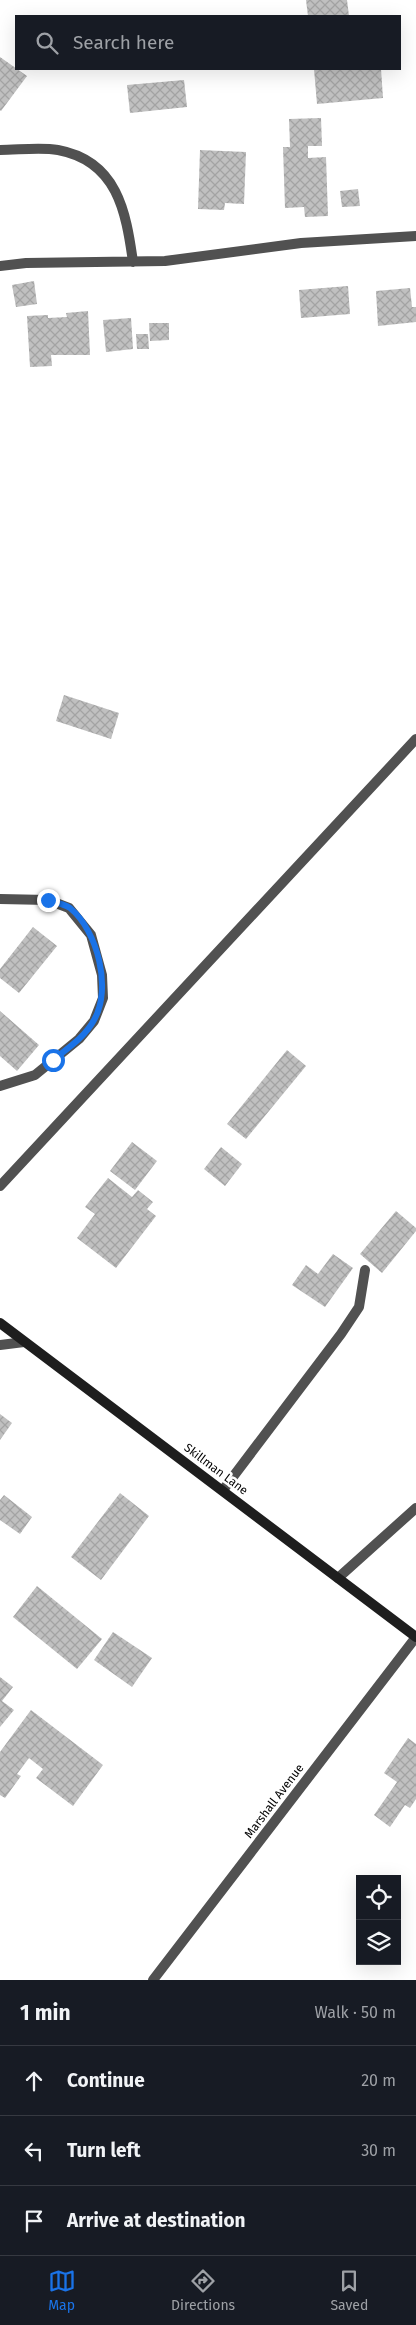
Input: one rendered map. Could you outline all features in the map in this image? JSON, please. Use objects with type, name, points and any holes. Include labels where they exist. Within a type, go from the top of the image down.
[{"type":"street","points":[[0,150],[57,150],[86,158],[113,186],[126,216],[133,262]]},
{"type":"street","points":[[0,266],[26,263],[165,261],[301,243],[416,236]]},
{"type":"street","points":[[0,1186],[416,739]]},
{"type":"street","points":[[0,899],[48,900],[69,908],[91,935],[102,975],[103,998],[94,1021],[79,1039],[35,1075],[0,1086]]},
{"type":"street","points":[[223,1490],[341,1334],[358,1307],[365,1270]]},
{"type":"street","name":"Skillman Lane","points":[[0,1323],[416,1637]]},
{"type":"street","points":[[0,1345],[24,1342]]},
{"type":"street","points":[[338,1578],[416,1508]]},
{"type":"street","name":"Marshall Avenue","points":[[153,1980],[416,1637]]},
{"type":"building","points":[[306,0],[347,0],[349,15],[308,15]]},
{"type":"building","points":[[0,57],[15,68],[15,70],[18,70],[27,76],[0,110]]},
{"type":"building","points":[[314,70],[381,70],[383,98],[317,104]]},
{"type":"building","points":[[184,80],[187,107],[130,113],[127,85]]},
{"type":"building","points":[[321,118],[322,146],[308,146],[308,158],[326,157],[328,216],[305,217],[304,207],[285,208],[283,147],[290,147],[289,119]]},
{"type":"building","points":[[200,150],[246,152],[244,204],[225,203],[224,210],[198,209]]},
{"type":"building","points":[[358,189],[360,206],[342,207],[340,191]]},
{"type":"building","points":[[34,281],[37,304],[16,307],[12,285]]},
{"type":"building","points":[[348,286],[350,314],[301,318],[299,290]]},
{"type":"building","points":[[410,288],[412,307],[416,307],[416,322],[378,326],[376,291]]},
{"type":"building","points":[[88,311],[90,355],[51,355],[52,366],[30,367],[27,316],[48,315],[48,318],[67,317],[66,313]]},
{"type":"building","points":[[131,318],[133,349],[106,352],[103,320]]},
{"type":"building","points":[[149,323],[169,323],[169,340],[150,341]]},
{"type":"building","points":[[136,334],[148,334],[149,349],[137,349]]},
{"type":"building","points":[[64,695],[119,713],[111,739],[56,721]]},
{"type":"building","points":[[33,927],[57,946],[19,993],[0,978],[0,969]]},
{"type":"building","points":[[0,1011],[39,1045],[17,1071],[0,1056]]},
{"type":"building","points":[[287,1050],[306,1066],[246,1139],[227,1124]]},
{"type":"building","points":[[132,1142],[157,1161],[135,1190],[110,1171]]},
{"type":"building","points":[[221,1147],[242,1164],[225,1186],[204,1169]]},
{"type":"building","points":[[108,1178],[132,1197],[138,1190],[153,1202],[147,1209],[156,1216],[116,1268],[77,1238],[95,1214],[85,1207]]},
{"type":"building","points":[[396,1211],[416,1228],[416,1231],[382,1273],[360,1254]]},
{"type":"building","points":[[333,1254],[353,1268],[325,1307],[292,1285],[306,1265],[318,1274]]},
{"type":"building","points":[[0,1414],[12,1423],[0,1440]]},
{"type":"building","points":[[120,1493],[149,1516],[101,1580],[71,1557]]},
{"type":"building","points":[[4,1495],[32,1517],[20,1534],[0,1520],[0,1500]]},
{"type":"building","points":[[37,1586],[102,1639],[77,1669],[13,1617]]},
{"type":"building","points":[[113,1632],[152,1658],[132,1687],[94,1660]]},
{"type":"building","points":[[0,1677],[13,1687],[2,1701],[14,1710],[0,1727]]},
{"type":"building","points":[[31,1710],[103,1765],[73,1806],[36,1778],[43,1769],[29,1758],[17,1774],[21,1776],[5,1798],[0,1795],[0,1752]]},
{"type":"building","points":[[408,1738],[416,1744],[416,1799],[410,1808],[405,1805],[390,1827],[374,1815],[397,1782],[384,1773]]},
{"type":"route","points":[[48,900],[69,908],[91,935],[102,975],[103,998],[94,1021],[79,1039],[53,1060]]}]
